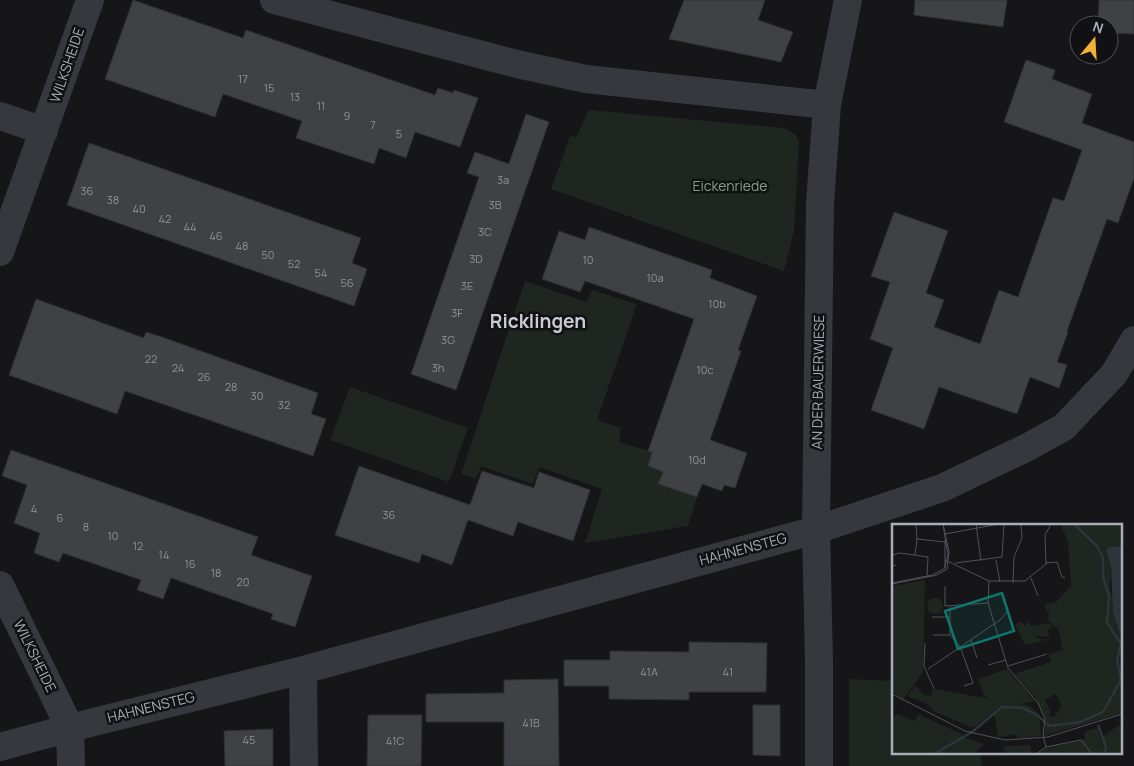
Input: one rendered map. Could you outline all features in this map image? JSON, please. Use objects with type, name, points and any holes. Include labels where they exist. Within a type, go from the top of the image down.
[{"type":"street","name":"WILKSHEIDE","points":[[0,252],[90,0]]},
{"type":"street","points":[[274,0],[516,64],[586,79],[828,105]]},
{"type":"street","name":"AN DER BAUERWIESE","points":[[818,766],[819,662],[816,530],[820,203],[828,105],[848,0]]},
{"type":"street","points":[[0,116],[44,131]]},
{"type":"street","name":"HAHNENSTEG","points":[[0,747],[303,670],[816,530],[942,488],[1026,448],[1064,427],[1114,374],[1134,340]]},
{"type":"street","name":"WILKSHEIDE","points":[[0,585],[70,728]]},
{"type":"street","points":[[303,670],[304,766]]},
{"type":"street","points":[[70,728],[71,766]]},
{"type":"green space","name":"Eickenriede","points":[[589,110],[784,128],[795,134],[799,142],[794,231],[784,271],[551,189],[570,136],[576,137]]},
{"type":"green space","points":[[525,281],[587,302],[592,290],[637,304],[597,420],[621,428],[619,442],[652,452],[648,466],[663,472],[659,484],[697,497],[688,526],[585,543],[602,489],[539,467],[533,484],[481,466],[476,479],[461,474]]},
{"type":"green space","points":[[350,387],[468,428],[449,482],[330,440]]},
{"type":"green space","points":[[849,679],[892,681],[892,754],[980,754],[982,766],[849,766]]},
{"type":"building","points":[[133,0],[243,38],[246,30],[435,95],[438,88],[453,93],[454,90],[478,98],[460,147],[415,132],[406,158],[379,148],[374,164],[296,138],[302,121],[223,94],[215,117],[105,79]]},
{"type":"building","points":[[684,0],[765,0],[758,20],[793,32],[781,62],[669,39]]},
{"type":"building","points":[[915,0],[1007,0],[1003,27],[914,15]]},
{"type":"building","points":[[1099,0],[1134,0],[1134,34],[1119,33],[1119,15],[1098,15]]},
{"type":"building","points":[[1026,60],[1055,70],[1052,79],[1092,94],[1082,123],[1134,142],[1134,178],[1118,223],[1107,219],[1067,331],[1057,362],[1067,365],[1059,388],[1030,377],[1017,414],[939,387],[924,429],[871,410],[893,348],[870,339],[890,282],[871,276],[894,212],[948,231],[926,293],[944,300],[934,327],[980,344],[999,290],[1018,297],[1053,198],[1064,201],[1082,150],[1004,122]]},
{"type":"building","points":[[526,114],[549,122],[456,390],[411,374],[479,177],[467,173],[475,152],[509,164]]},
{"type":"building","points":[[89,143],[361,238],[352,263],[367,269],[354,306],[67,205]]},
{"type":"building","points":[[589,227],[712,270],[710,278],[757,296],[738,350],[741,351],[710,440],[747,453],[735,488],[724,485],[722,491],[702,484],[697,497],[658,484],[663,472],[648,466],[652,452],[648,451],[694,319],[585,281],[580,292],[542,279],[559,231],[585,240]]},
{"type":"building","points":[[36,299],[144,338],[146,332],[159,336],[318,393],[311,414],[326,419],[313,456],[125,391],[117,414],[9,375]]},
{"type":"building","points":[[11,450],[258,537],[251,555],[312,576],[295,627],[271,619],[273,614],[171,578],[163,599],[137,590],[141,580],[63,553],[59,562],[34,553],[40,533],[14,523],[27,485],[2,476]]},
{"type":"building","points":[[359,466],[470,505],[482,471],[534,488],[539,472],[590,490],[573,541],[518,522],[513,536],[468,520],[452,565],[422,554],[419,563],[335,535]]},
{"type":"building","points":[[689,642],[767,643],[766,692],[689,692],[689,700],[609,699],[609,686],[564,686],[564,660],[610,660],[610,651],[689,652]]},
{"type":"building","points":[[558,679],[559,766],[504,766],[504,722],[426,722],[426,694],[504,693],[504,680]]},
{"type":"building","points":[[753,705],[780,705],[780,756],[753,755]]},
{"type":"building","points":[[368,715],[422,715],[421,766],[367,766]]},
{"type":"building","points":[[273,729],[273,766],[225,766],[224,731]]},
{"type":"district","name":"Ricklingen","points":[[538,321]]}]
